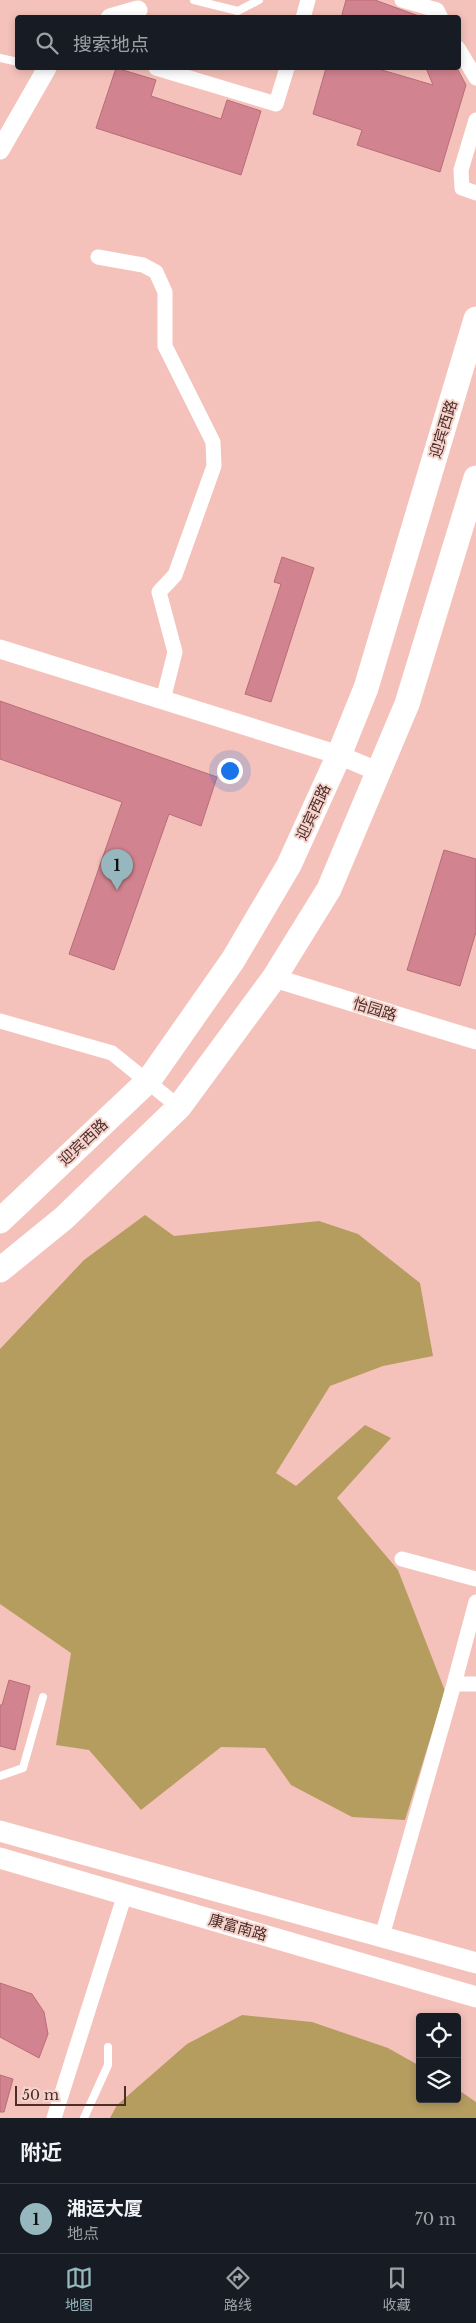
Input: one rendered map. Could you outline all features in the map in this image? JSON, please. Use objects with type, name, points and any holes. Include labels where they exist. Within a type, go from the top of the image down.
[{"type":"highway","name":"迎宾西路","points":[[0,1221],[149,1080],[233,960],[284,873],[339,755],[366,688],[476,319]]},
{"type":"highway","points":[[0,1270],[64,1218],[180,1107],[274,978],[329,889],[407,704],[476,478]]},
{"type":"main road","name":"康富南路","points":[[0,1831],[382,1936],[476,1964]]},
{"type":"main road","name":"康富南路","points":[[0,1858],[476,1997]]},
{"type":"street","points":[[304,15],[308,0]]},
{"type":"street","points":[[402,0],[437,10],[440,15]]},
{"type":"street","points":[[120,15],[138,10]]},
{"type":"street","points":[[461,53],[476,78]]},
{"type":"street","points":[[0,150],[44,70]]},
{"type":"street","points":[[163,70],[276,104],[286,70]]},
{"type":"street","points":[[476,120],[461,170],[462,188],[476,193]]},
{"type":"street","points":[[98,257],[143,265],[156,272],[165,292],[165,346],[213,442],[214,466],[175,575],[159,592],[175,652],[163,700]]},
{"type":"street","points":[[0,649],[339,755],[379,772]]},
{"type":"street","name":"怡园路","points":[[274,978],[476,1040]]},
{"type":"street","points":[[0,1021],[112,1053],[149,1080],[180,1107]]},
{"type":"street","points":[[402,1559],[476,1579]]},
{"type":"street","points":[[382,1936],[476,1602]]},
{"type":"street","points":[[454,1684],[476,1684]]},
{"type":"street","points":[[54,2118],[125,1894]]},
{"type":"lane","points":[[194,0],[238,12],[259,0]]},
{"type":"lane","points":[[0,58],[15,61]]},
{"type":"lane","points":[[0,1776],[23,1768],[42,1698]]},
{"type":"lane","points":[[84,2118],[108,2065],[108,2047]]},
{"type":"shaded area","points":[[145,1215],[174,1236],[319,1221],[358,1234],[420,1283],[433,1356],[383,1366],[330,1386],[276,1473],[296,1486],[365,1425],[391,1438],[337,1498],[398,1570],[445,1691],[405,1820],[352,1817],[291,1785],[265,1748],[221,1747],[141,1810],[89,1750],[56,1745],[71,1653],[0,1604],[0,1349],[84,1260]]},
{"type":"shaded area","points":[[242,2015],[312,2022],[388,2048],[416,2064],[416,2103],[461,2103],[461,2092],[476,2102],[476,2118],[110,2118],[117,2105],[187,2044]]},
{"type":"building","points":[[346,0],[375,0],[416,15],[342,15]]},
{"type":"building","points":[[115,70],[123,70],[156,80],[151,96],[221,119],[227,100],[261,111],[241,175],[96,128]]},
{"type":"building","points":[[325,70],[382,70],[433,85],[427,70],[458,70],[466,85],[440,172],[357,145],[362,130],[313,114]]},
{"type":"building","points":[[282,557],[314,568],[271,702],[245,694],[281,584],[274,582]]},
{"type":"building","points":[[0,701],[217,777],[201,826],[169,814],[114,970],[69,954],[122,802],[0,759]]},
{"type":"building","points":[[444,850],[476,859],[476,932],[460,986],[407,970]]},
{"type":"building","points":[[9,1680],[30,1686],[15,1750],[0,1746],[0,1705],[2,1705]]},
{"type":"building","points":[[0,1983],[32,1994],[44,2012],[48,2034],[39,2058],[0,2037]]},
{"type":"building","points":[[0,2075],[13,2079],[4,2112],[0,2112]]},
{"type":"place","name":"湘运大厦","points":[[117,890]]}]
